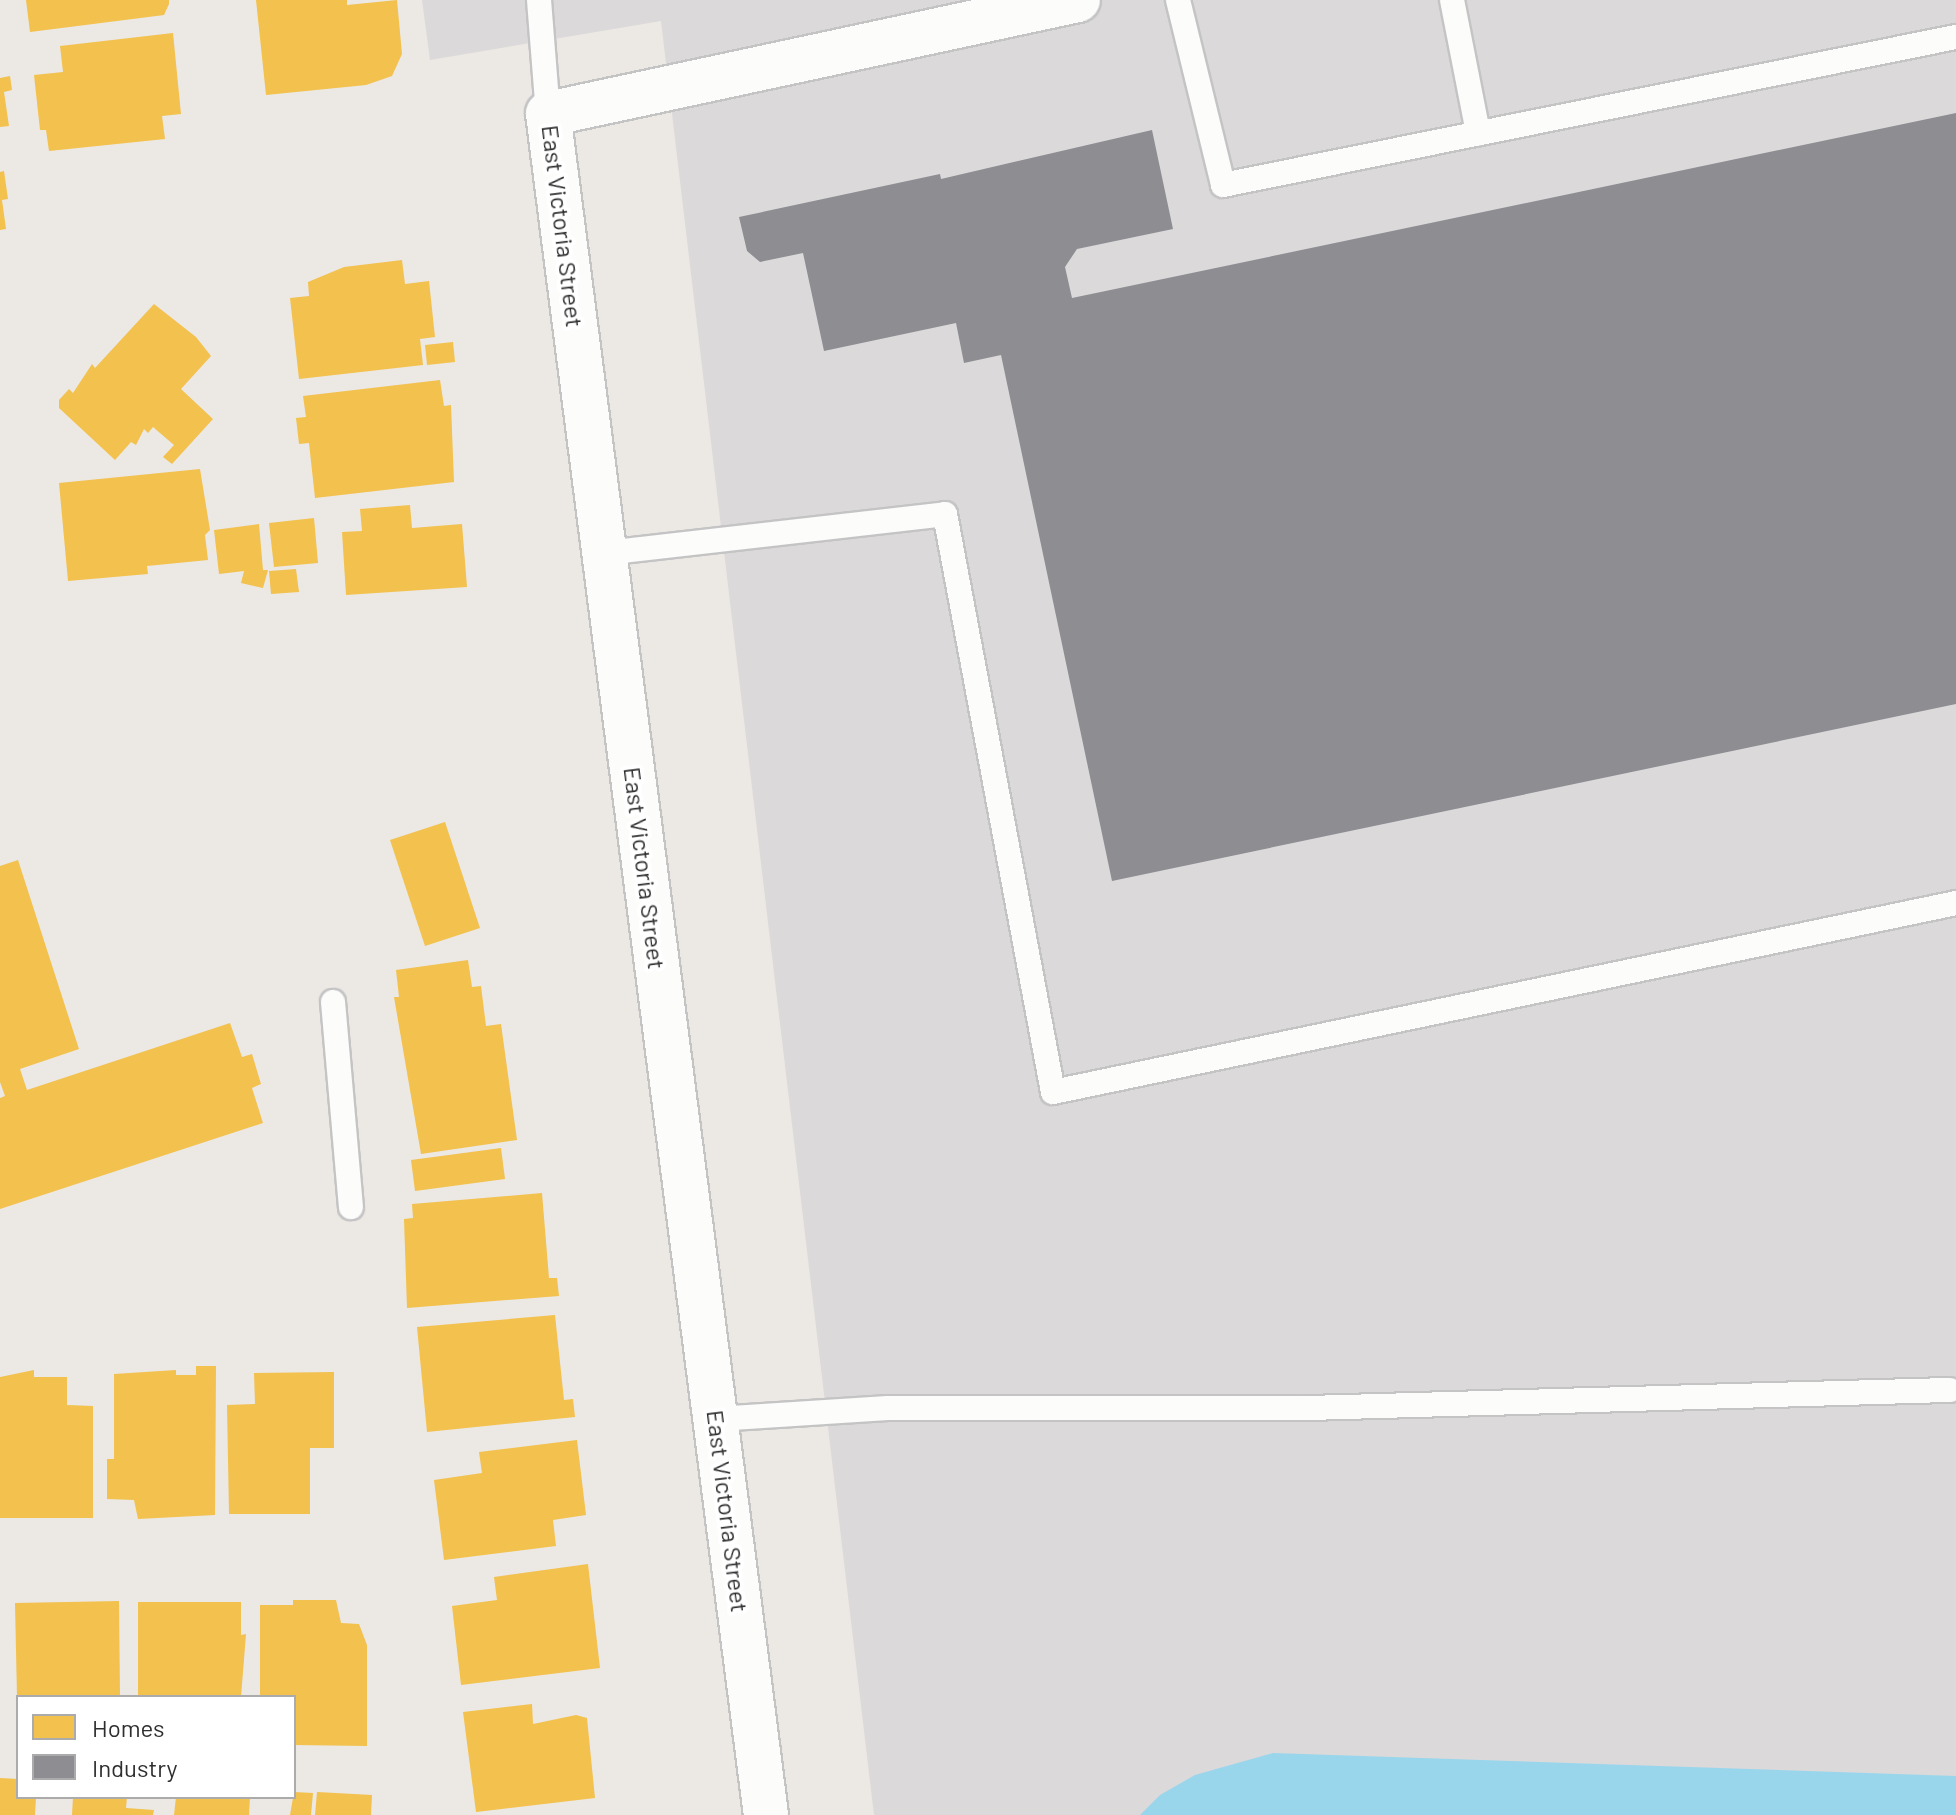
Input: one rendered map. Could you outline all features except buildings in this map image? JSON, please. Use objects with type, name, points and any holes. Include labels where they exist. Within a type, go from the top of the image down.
[{"type":"street","name":"East Victoria Street","points":[[766,1815],[548,114],[1078,0]]},
{"type":"lane","points":[[539,0],[548,114]]},
{"type":"lane","points":[[1178,0],[1223,185],[1956,37]]},
{"type":"lane","points":[[1452,0],[1478,133]]},
{"type":"lane","points":[[605,553],[945,514],[1053,1092],[1956,903]]},
{"type":"lane","points":[[333,1002],[351,1207]]},
{"type":"lane","points":[[716,1419],[888,1408],[1308,1408],[1950,1390]]},
{"type":"shaded area","points":[[422,0],[1956,0],[1956,1815],[874,1815],[661,21],[430,60]]},
{"type":"water","points":[[1273,1753],[1956,1776],[1956,1815],[1140,1815],[1160,1795],[1195,1775]]}]
